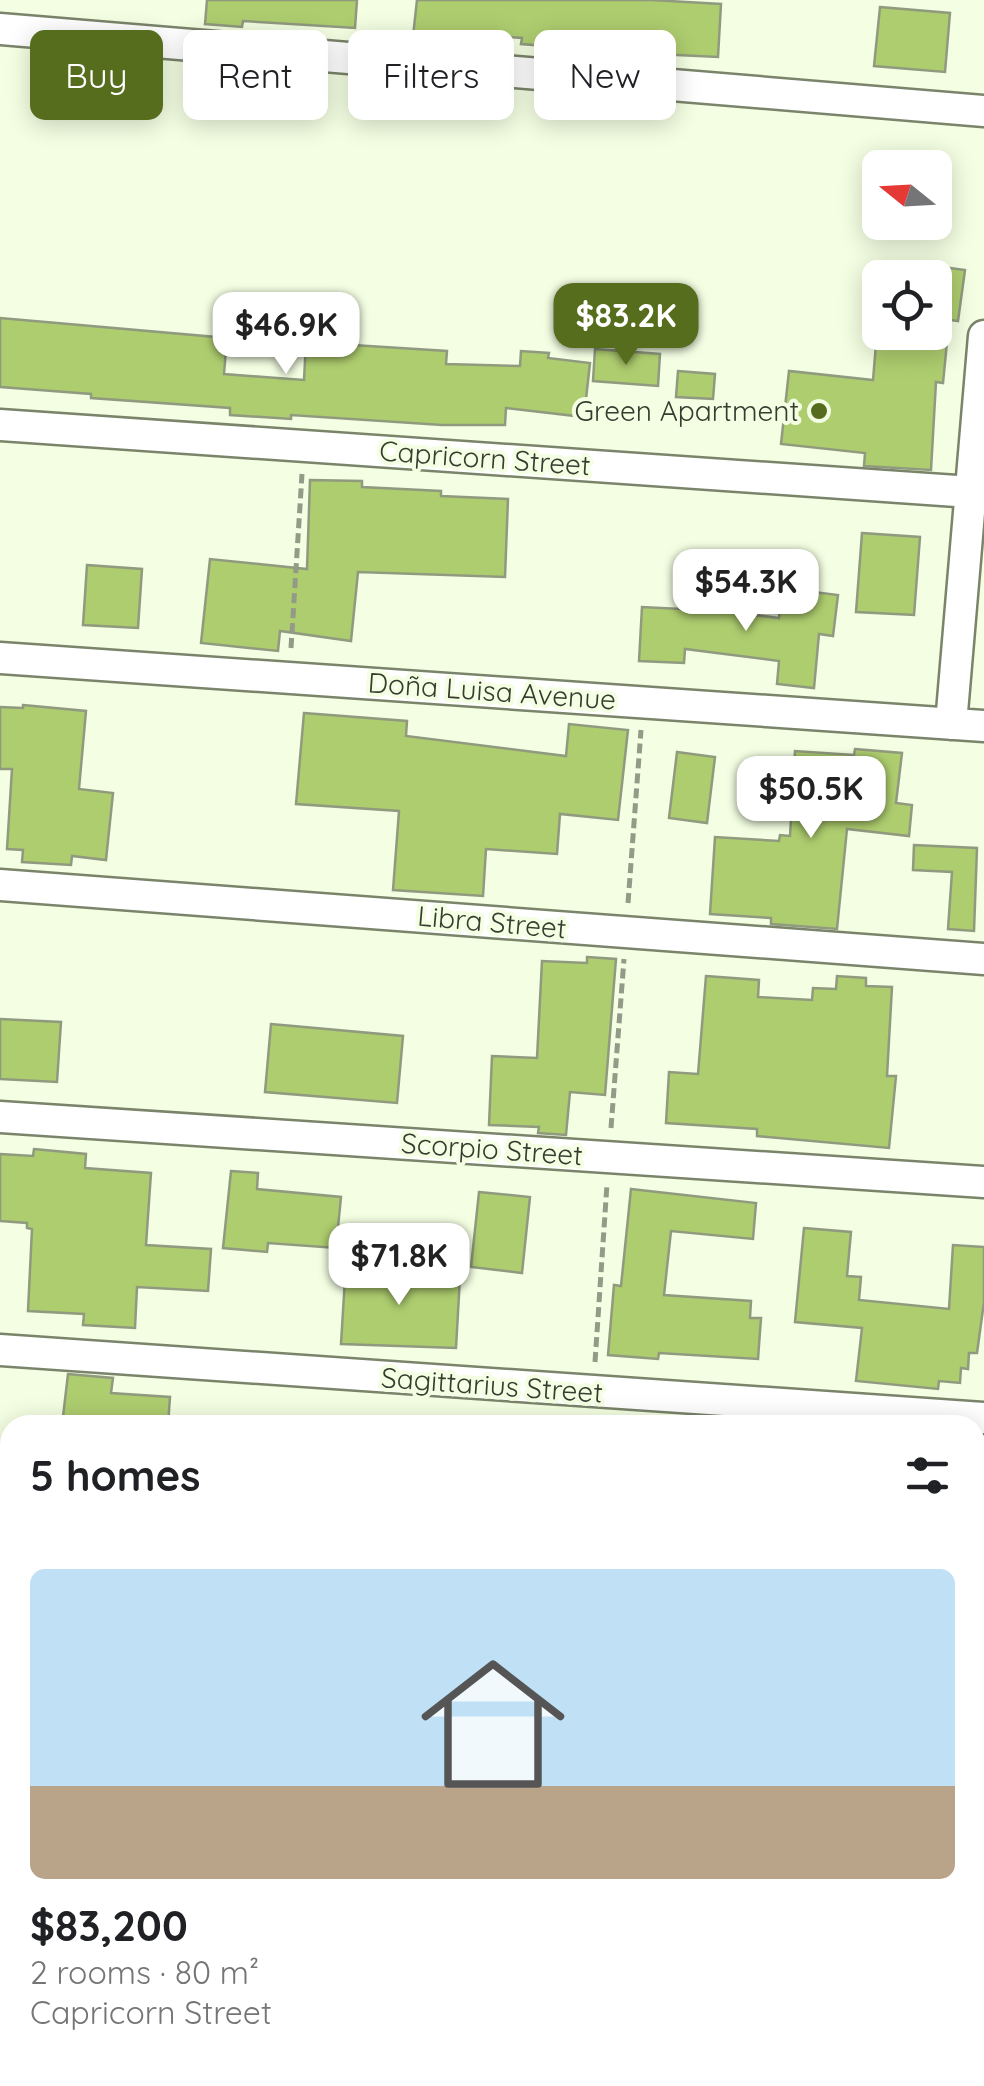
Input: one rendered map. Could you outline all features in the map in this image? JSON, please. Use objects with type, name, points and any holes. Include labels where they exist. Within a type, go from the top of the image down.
[{"type":"street","points":[[0,29],[984,110]]},
{"type":"street","points":[[951,724],[984,336]]},
{"type":"street","name":"Capricorn Street","points":[[0,425],[971,492]]},
{"type":"street","name":"Doña Luisa Avenue","points":[[0,658],[984,726]]},
{"type":"street","name":"Libra Street","points":[[0,886],[375,911],[984,960]]},
{"type":"street","name":"Scorpio Street","points":[[0,1117],[984,1182]]},
{"type":"street","name":"Sagittarius Street","points":[[0,1350],[937,1415]]},
{"type":"path","points":[[289,676],[304,446]]},
{"type":"path","points":[[593,1393],[643,702]]},
{"type":"building","points":[[207,0],[357,0],[355,28],[243,21],[242,27],[205,24]]},
{"type":"building","points":[[417,0],[652,0],[721,4],[718,57],[676,55],[676,30],[534,30],[534,45],[521,44],[522,38],[514,37],[514,30],[414,30]]},
{"type":"building","points":[[880,7],[950,13],[945,72],[874,66]]},
{"type":"building","points":[[952,268],[965,270],[958,321],[952,320]]},
{"type":"building","points":[[0,318],[227,338],[224,374],[304,380],[306,342],[447,351],[446,364],[520,366],[521,351],[549,353],[548,358],[590,363],[584,417],[506,408],[505,425],[291,415],[291,419],[230,415],[230,408],[0,387]]},
{"type":"building","points":[[595,349],[660,354],[658,386],[593,381]]},
{"type":"building","points":[[876,350],[946,350],[943,383],[936,382],[931,470],[864,466],[865,453],[781,444],[789,371],[873,380]]},
{"type":"building","points":[[678,371],[715,374],[713,399],[676,397]]},
{"type":"building","points":[[310,480],[362,481],[362,487],[508,499],[505,577],[358,572],[351,641],[280,631],[278,651],[201,643],[210,559],[307,569]]},
{"type":"building","points":[[862,533],[920,537],[914,615],[856,612]]},
{"type":"building","points":[[87,565],[142,569],[138,628],[83,625]]},
{"type":"building","points":[[782,588],[838,595],[833,636],[819,634],[814,688],[777,684],[779,661],[685,649],[684,663],[639,661],[642,607],[779,618]]},
{"type":"building","points":[[23,705],[86,711],[79,789],[113,793],[106,860],[72,856],[71,865],[22,862],[23,850],[7,849],[12,769],[0,769],[0,707]]},
{"type":"building","points":[[304,713],[407,721],[406,736],[566,756],[569,724],[628,730],[618,820],[560,814],[557,854],[486,849],[483,896],[393,890],[399,811],[296,804]]},
{"type":"building","points":[[855,749],[902,753],[896,803],[912,805],[909,836],[847,829],[837,929],[771,924],[771,918],[710,914],[715,837],[779,841],[780,835],[790,836],[795,751],[854,755]]},
{"type":"building","points":[[677,752],[715,757],[707,823],[669,818]]},
{"type":"building","points":[[914,845],[977,848],[974,931],[948,929],[952,872],[913,870]]},
{"type":"building","points":[[587,957],[616,959],[605,1095],[570,1092],[566,1135],[538,1133],[539,1127],[489,1125],[492,1056],[537,1058],[542,961],[587,963]]},
{"type":"building","points":[[706,976],[759,980],[758,997],[812,1000],[813,988],[836,989],[837,976],[866,978],[866,986],[892,987],[887,1076],[896,1076],[889,1148],[757,1136],[757,1129],[666,1123],[669,1072],[698,1074]]},
{"type":"building","points":[[0,1019],[61,1022],[57,1082],[0,1079]]},
{"type":"building","points":[[271,1024],[403,1036],[397,1103],[265,1092]]},
{"type":"building","points":[[34,1149],[86,1154],[85,1168],[151,1173],[146,1245],[211,1249],[208,1291],[137,1287],[135,1328],[83,1325],[84,1314],[28,1311],[32,1229],[27,1228],[27,1223],[0,1221],[0,1154],[33,1156]]},
{"type":"building","points":[[231,1171],[258,1173],[257,1189],[341,1197],[336,1248],[268,1243],[267,1252],[223,1248]]},
{"type":"building","points":[[631,1189],[756,1203],[753,1239],[671,1231],[664,1295],[751,1301],[750,1318],[761,1318],[758,1359],[659,1353],[658,1359],[608,1355],[614,1285],[621,1286]]},
{"type":"building","points":[[479,1192],[530,1197],[522,1273],[471,1267]]},
{"type":"building","points":[[804,1228],[851,1232],[847,1276],[861,1277],[859,1300],[949,1309],[953,1245],[984,1247],[984,1302],[977,1353],[969,1353],[968,1369],[961,1368],[960,1383],[939,1381],[938,1389],[856,1381],[862,1328],[795,1322]]},
{"type":"building","points":[[346,1262],[395,1265],[394,1273],[460,1277],[456,1348],[341,1344]]},
{"type":"building","points":[[68,1374],[113,1378],[111,1393],[170,1397],[169,1415],[63,1415]]},
{"type":"place","name":"Green Apartment","points":[[819,411]]}]
